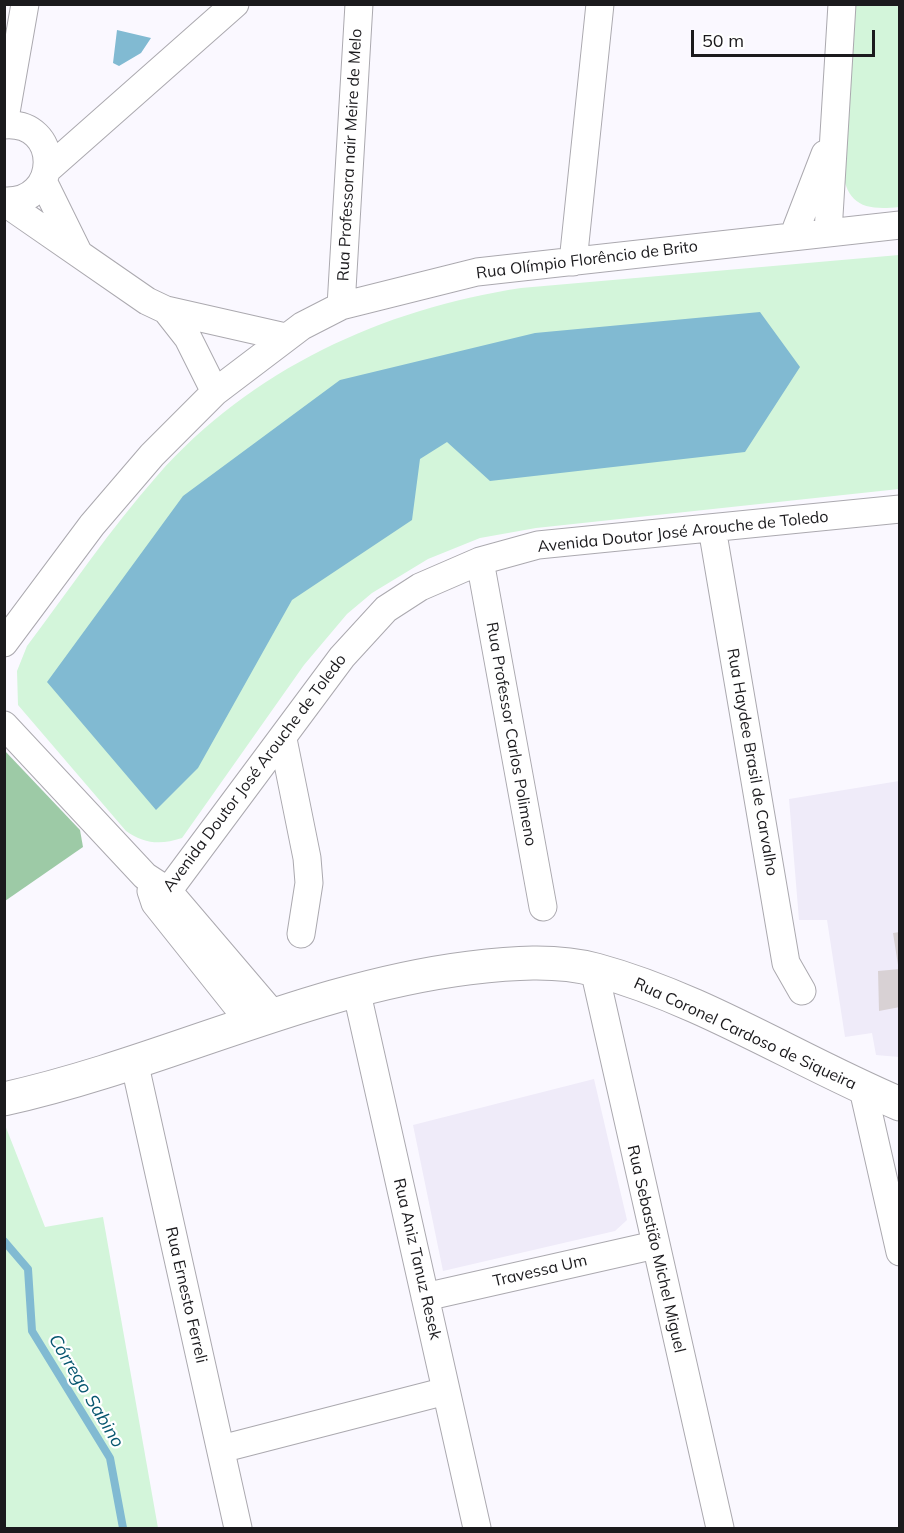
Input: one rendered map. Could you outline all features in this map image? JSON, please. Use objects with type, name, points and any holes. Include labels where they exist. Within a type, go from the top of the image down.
[{"type":"main road","name":"Rua Coronel Cardoso de Siqueira","points":[[4,1099],[134,1061],[260,1017],[356,990],[431,973],[499,964],[542,963],[594,969],[652,988],[863,1089],[900,1104]]},
{"type":"street","points":[[25,4],[4,124],[25,127],[41,141],[48,159],[45,176],[79,253]]},
{"type":"street","points":[[4,202],[26,198],[36,191],[45,176],[99,125],[235,4]]},
{"type":"street","name":"Rua Professora nair Meire de Melo","points":[[341,306],[359,4]]},
{"type":"street","points":[[573,262],[600,4]]},
{"type":"street","points":[[828,232],[842,4]]},
{"type":"street","points":[[41,141],[99,125]]},
{"type":"street","points":[[793,237],[835,131]]},
{"type":"street","points":[[4,202],[147,301],[166,310],[285,337]]},
{"type":"street","name":"Rua Olímpio Florêncio de Brito","points":[[4,643],[92,525],[152,455],[214,392],[285,337],[341,306],[477,272],[900,225]]},
{"type":"street","points":[[166,310],[188,338],[214,392]]},
{"type":"street","name":"Avenida Doutor José Arouche de Toledo","points":[[162,897],[284,739],[342,657],[386,609],[420,587],[480,561],[538,545],[900,509]]},
{"type":"street","name":"Rua Haydee Brasil de Carvalho","points":[[712,528],[786,963],[802,991]]},
{"type":"street","name":"Rua Professor Carlos Polimeno","points":[[480,561],[543,907]]},
{"type":"street","points":[[4,725],[145,876],[260,1017]]},
{"type":"street","points":[[284,739],[307,858],[309,883],[300,934]]},
{"type":"street","name":"Rua Sebastião Michel Miguel","points":[[594,969],[720,1528]]},
{"type":"street","name":"Rua Aniz Tanuz Resek","points":[[356,990],[477,1528]]},
{"type":"street","name":"Rua Ernesto Ferreli","points":[[134,1061],[238,1528]]},
{"type":"street","points":[[863,1089],[900,1252]]},
{"type":"street","name":"Travessa Um","points":[[425,1297],[655,1245]]},
{"type":"street","points":[[221,1449],[446,1391]]},
{"type":"shaded area","points":[[899,781],[899,1057],[876,1055],[872,1033],[845,1037],[827,920],[799,920],[789,799]]},
{"type":"shaded area","points":[[594,1079],[627,1220],[615,1231],[443,1271],[413,1125]]},
{"type":"green space","points":[[856,5],[899,5],[899,207],[875,208],[858,202],[847,189],[844,178],[842,165]]},
{"type":"green space","points":[[899,255],[899,489],[536,528],[480,538],[428,559],[372,593],[347,614],[304,665],[182,838],[174,840],[146,841],[126,831],[18,705],[17,671],[27,646],[107,538],[157,476],[194,438],[234,404],[277,375],[322,350],[370,328],[419,311],[521,288]]},
{"type":"green space","points":[[5,751],[80,830],[83,847],[5,901]]},
{"type":"green space","points":[[5,1125],[45,1227],[103,1217],[158,1528],[5,1528]]},
{"type":"water","points":[[117,30],[151,38],[141,53],[119,66],[113,63]]},
{"type":"water","points":[[760,312],[800,367],[745,452],[490,481],[447,442],[420,459],[412,520],[292,600],[198,768],[156,810],[47,682],[183,496],[340,380],[535,333]]},
{"type":"building","points":[[900,932],[900,965],[898,965],[893,933]]},
{"type":"building","points":[[900,969],[900,1007],[879,1011],[878,971]]},
{"type":"waterway","name":"Córrego Sabino","points":[[4,1241],[28,1269],[32,1331],[110,1458],[123,1528]]}]
